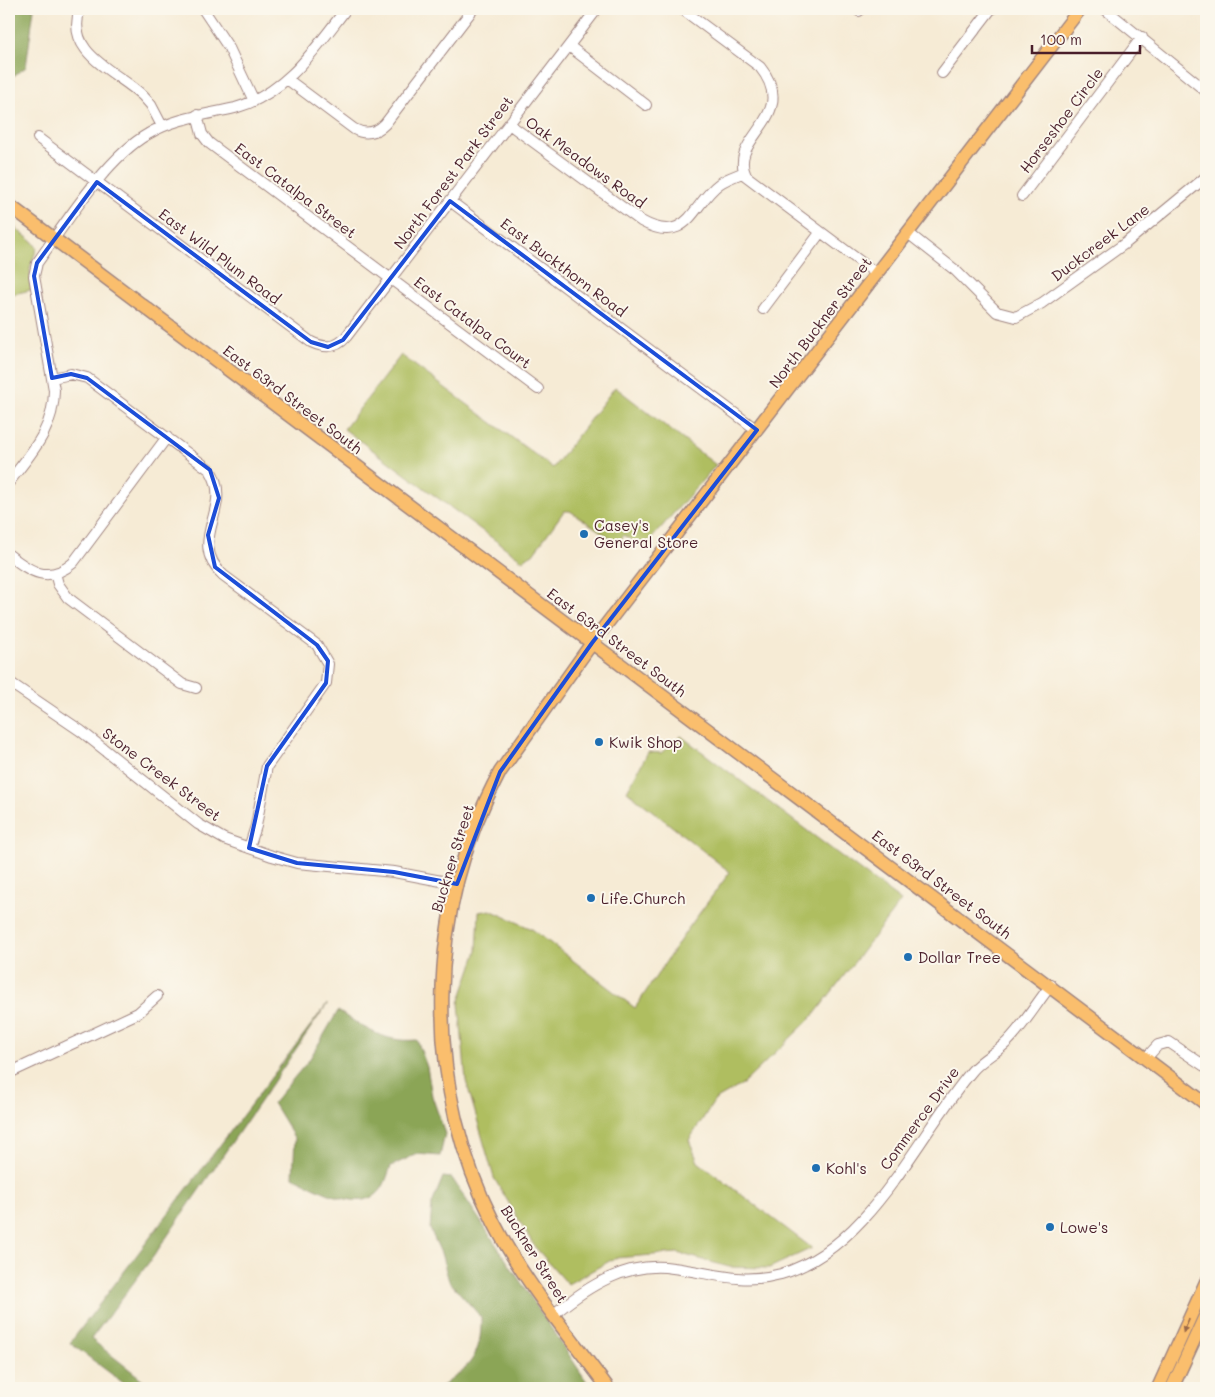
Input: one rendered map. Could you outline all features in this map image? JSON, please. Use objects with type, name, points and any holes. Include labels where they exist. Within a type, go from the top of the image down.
[{"type":"main road","name":"North Buckner Street","points":[[588,648],[1080,9]]},
{"type":"main road","name":"East 63rd Street South","points":[[9,205],[588,648],[1051,985],[1206,1104]]},
{"type":"main road","name":"Buckner Street","points":[[588,648],[500,772],[482,810],[458,884],[443,963],[442,1023],[452,1104],[464,1150],[495,1225],[522,1270],[608,1388]]},
{"type":"main road","points":[[1158,1388],[1206,1282]]},
{"type":"main road","points":[[1172,1388],[1206,1314]]},
{"type":"street","points":[[80,9],[77,30],[86,51],[141,94],[151,105],[162,126]]},
{"type":"street","points":[[203,9],[229,48],[254,101]]},
{"type":"street","points":[[9,482],[40,439],[50,421],[54,406],[52,378],[34,276],[37,263],[119,155],[134,143],[162,126],[254,101],[287,79],[308,59],[346,9]]},
{"type":"street","points":[[287,79],[354,129],[364,133],[376,131],[385,124],[473,9]]},
{"type":"street","name":"North Forest Park Street","points":[[328,347],[343,340],[597,9]]},
{"type":"street","points":[[682,9],[760,67],[768,79],[772,97],[771,111],[746,149],[742,164],[744,172],[750,180],[877,274]]},
{"type":"street","points":[[942,73],[991,9]]},
{"type":"street","points":[[1105,9],[1142,37],[1206,91]]},
{"type":"street","name":"Horseshoe Circle","points":[[1022,196],[1142,37]]},
{"type":"street","points":[[568,46],[646,105]]},
{"type":"street","name":"East Catalpa Street","points":[[198,115],[202,134],[209,143],[391,279]]},
{"type":"street","name":"Oak Meadows Road","points":[[509,124],[641,222],[660,228],[675,227],[690,219],[718,184],[744,172]]},
{"type":"street","name":"East Wild Plum Road","points":[[38,138],[311,342],[328,347]]},
{"type":"street","name":"Duckcreek Lane","points":[[908,233],[955,270],[994,310],[1005,316],[1019,316],[1042,304],[1127,242],[1206,178]]},
{"type":"street","name":"East Buckthorn Road","points":[[450,201],[757,430]]},
{"type":"street","points":[[762,309],[820,233]]},
{"type":"street","name":"East Catalpa Court","points":[[391,279],[538,389]]},
{"type":"street","points":[[52,378],[71,374],[88,378],[204,464],[214,476],[219,498],[208,535],[207,546],[215,567],[317,645],[328,661],[326,683],[267,766],[256,826],[249,848]]},
{"type":"street","points":[[9,555],[32,572],[55,573],[73,563],[167,437]]},
{"type":"street","points":[[55,573],[58,584],[68,598],[182,684],[196,688]]},
{"type":"street","name":"Stone Creek Street","points":[[9,682],[81,731],[198,824],[224,839],[297,863],[394,872],[458,884]]},
{"type":"street","name":"Commerce Drive","points":[[554,1314],[602,1280],[637,1268],[660,1266],[720,1278],[751,1279],[797,1268],[830,1250],[846,1238],[877,1201],[972,1071],[1017,1031],[1051,985]]},
{"type":"street","points":[[9,1073],[138,1013],[158,996]]},
{"type":"street","points":[[1147,1057],[1158,1045],[1169,1042],[1206,1067]]},
{"type":"highlighted area","points":[[97,182],[311,342],[328,347],[343,340],[450,201],[757,430],[592,643],[500,772],[457,884],[394,872],[297,863],[249,848],[267,766],[326,683],[328,661],[317,645],[215,567],[208,535],[219,498],[210,470],[87,378],[71,374],[52,378],[34,276],[37,263]]},
{"type":"green space","points":[[9,9],[34,9],[26,67],[9,79]]},
{"type":"green space","points":[[9,223],[33,242],[37,248],[30,268],[31,290],[9,295]]},
{"type":"green space","points":[[401,355],[553,468],[615,387],[716,465],[644,547],[624,535],[618,543],[570,511],[564,511],[533,554],[522,560],[344,429]]},
{"type":"green space","points":[[681,736],[901,901],[814,1015],[743,1084],[715,1100],[689,1140],[698,1162],[812,1248],[769,1268],[729,1267],[678,1253],[615,1258],[568,1284],[535,1247],[494,1178],[466,1081],[459,1003],[477,951],[479,912],[490,910],[532,929],[635,1008],[687,930],[730,872],[627,791],[648,752],[661,753]]},
{"type":"green space","points":[[327,1004],[153,1257],[91,1339],[153,1388],[130,1388],[70,1343]]},
{"type":"green space","points":[[338,1011],[385,1037],[417,1040],[427,1067],[432,1096],[445,1134],[440,1156],[417,1154],[391,1166],[380,1191],[368,1199],[347,1199],[335,1196],[293,1177],[295,1139],[273,1103],[309,1060]]},
{"type":"green space","points":[[443,1177],[452,1178],[591,1388],[440,1388],[459,1373],[472,1359],[481,1331],[481,1317],[449,1281],[441,1253],[430,1229],[432,1204]]},
{"type":"place","name":"Casey's General Store","points":[[584,534]]},
{"type":"place","name":"Kwik Shop","points":[[599,742]]},
{"type":"place","name":"Life.Church","points":[[591,898]]},
{"type":"place","name":"Dollar Tree","points":[[908,957]]},
{"type":"place","name":"Kohl's","points":[[816,1168]]},
{"type":"place","name":"Lowe's","points":[[1050,1227]]}]
